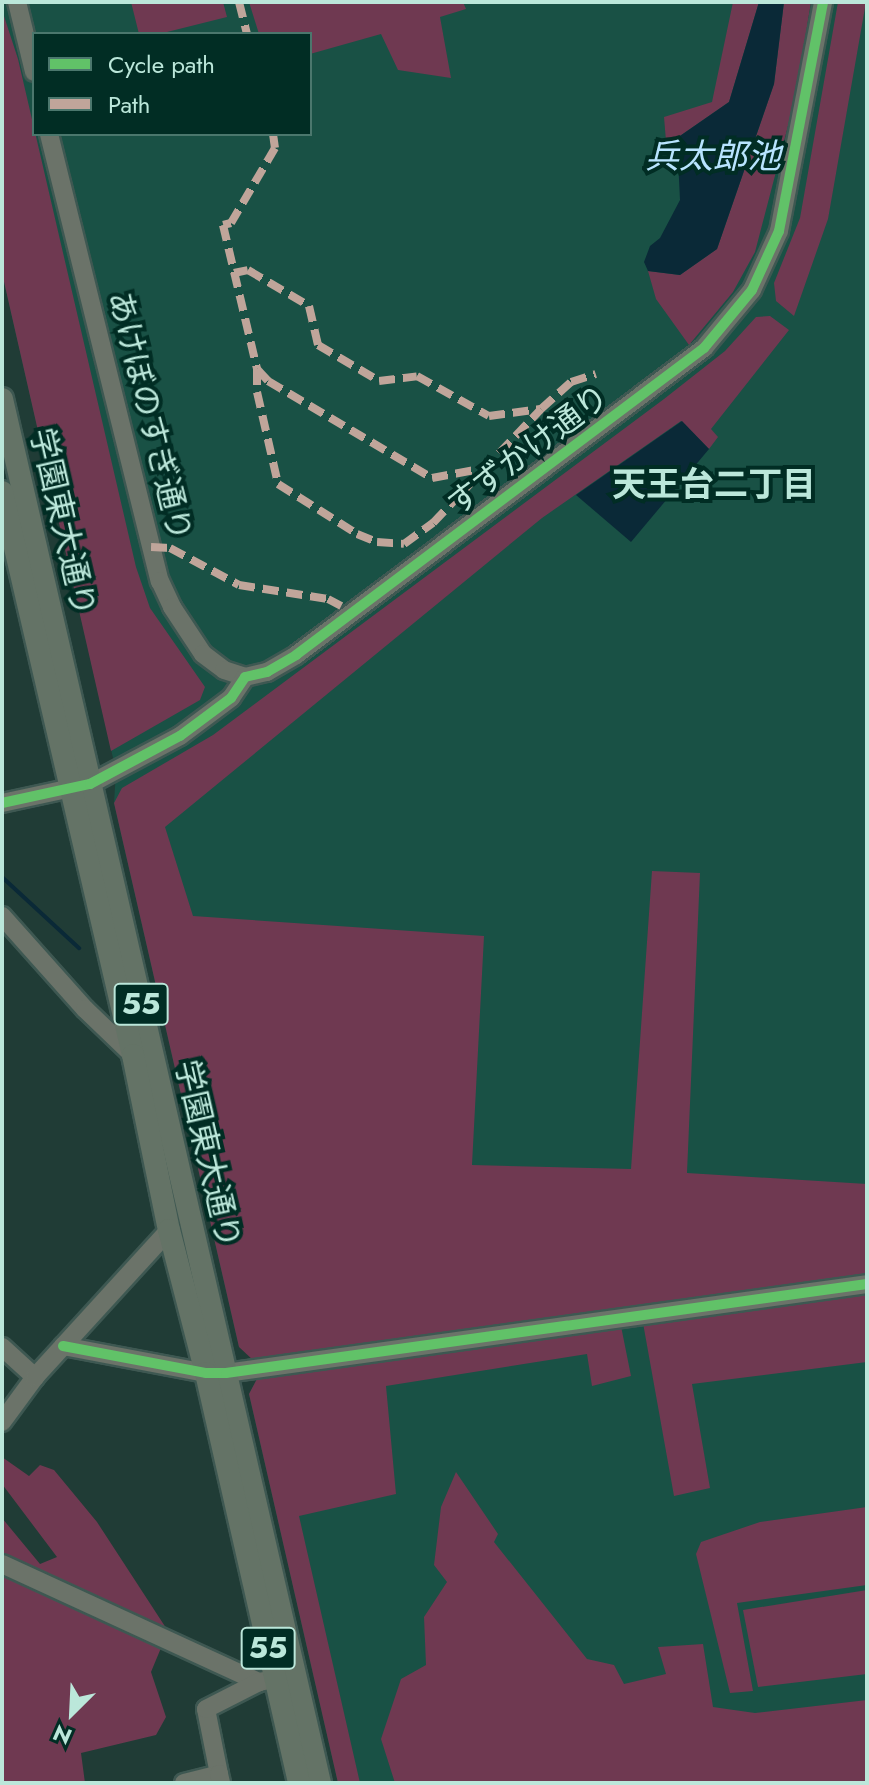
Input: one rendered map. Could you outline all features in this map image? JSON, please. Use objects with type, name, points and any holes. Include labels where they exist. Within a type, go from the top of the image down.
[{"type":"main road","name":"学園東大通り","points":[[2,399],[169,1230],[216,1373],[267,1680],[299,1783]]},
{"type":"main road","name":"学園東大通り","points":[[2,492],[80,786],[216,1373],[320,1783]]},
{"type":"street","points":[[17,2],[32,64]]},
{"type":"street","name":"すずかけ通り","points":[[245,677],[267,672],[296,655],[681,369],[722,329],[752,290],[779,231],[823,2]]},
{"type":"street","name":"あけぼのすぎ通り","points":[[49,136],[160,581],[172,607],[203,654],[224,670],[245,677]]},
{"type":"street","points":[[2,803],[80,786],[210,717],[231,698],[245,677]]},
{"type":"street","points":[[2,916],[85,1009],[133,1055]]},
{"type":"street","points":[[2,1422],[35,1377],[169,1230]]},
{"type":"street","points":[[63,1346],[216,1373],[867,1284]]},
{"type":"street","points":[[2,1347],[35,1377]]},
{"type":"street","points":[[2,1564],[267,1680]]},
{"type":"street","points":[[184,1783],[220,1779],[206,1709],[267,1680]]},
{"type":"shaded area","points":[[2,2],[867,2],[867,1276],[239,1347],[114,803],[116,771],[2,273]]},
{"type":"shaded area","points":[[131,2],[223,2],[227,17],[167,32],[138,32]]},
{"type":"shaded area","points":[[249,2],[463,2],[466,9],[440,17],[451,78],[398,70],[381,34],[312,53],[312,32],[258,32]]},
{"type":"shaded area","points":[[733,2],[759,2],[729,102],[677,138],[666,141],[664,117],[712,102]]},
{"type":"shaded area","points":[[784,2],[811,2],[795,99],[755,252],[733,292],[689,345],[656,299],[648,271],[680,275],[717,249],[774,84]]},
{"type":"shaded area","points":[[838,2],[866,2],[828,219],[794,316],[776,301],[774,283],[800,218]]},
{"type":"shaded area","points":[[2,10],[18,59],[32,119],[32,136],[36,136],[136,567],[150,608],[205,687],[200,700],[111,751],[2,273]]},
{"type":"shaded area","points":[[770,316],[789,330],[711,429],[718,437],[709,449],[681,421],[542,518],[165,827],[193,916],[484,936],[472,1165],[631,1169],[652,871],[700,873],[687,1173],[867,1184],[867,1276],[254,1361],[239,1347],[114,803],[122,788],[213,735],[664,399],[725,351],[756,317]]},
{"type":"shaded area","points":[[867,1292],[867,1783],[338,1783],[249,1394],[258,1377]]},
{"type":"shaded area","points":[[867,1292],[867,1362],[692,1384],[710,1488],[674,1496],[643,1323]]},
{"type":"shaded area","points":[[621,1326],[631,1376],[592,1386],[587,1354],[386,1386],[396,1494],[299,1516],[360,1783],[338,1783],[249,1394],[258,1377]]},
{"type":"shaded area","points":[[2,1457],[29,1476],[40,1465],[54,1470],[97,1522],[168,1631],[151,1672],[166,1717],[156,1735],[81,1753],[85,1783],[2,1783],[2,1518],[40,1564],[57,1557],[2,1484]]},
{"type":"shaded area","points":[[456,1472],[498,1534],[494,1542],[587,1659],[614,1665],[624,1684],[666,1674],[658,1647],[703,1644],[713,1707],[755,1713],[867,1700],[867,1783],[395,1783],[381,1739],[401,1679],[426,1665],[424,1617],[447,1582],[434,1565],[441,1507]]},
{"type":"shaded area","points":[[867,1507],[867,1585],[737,1603],[753,1691],[730,1693],[696,1554],[701,1542],[760,1522]]},
{"type":"shaded area","points":[[867,1590],[867,1674],[758,1687],[743,1610]]},
{"type":"water","name":"兵太郎池","points":[[759,2],[784,2],[774,84],[717,249],[680,275],[648,271],[644,262],[650,246],[660,238],[680,200],[677,138],[729,102]]},
{"type":"water","points":[[682,421],[709,449],[631,542],[576,495]]},
{"type":"waterway","points":[[2,877],[79,948]]},
{"type":"marked path","points":[[239,2],[246,32]]},
{"type":"marked path","points":[[273,136],[275,148],[231,223],[223,225],[257,369],[257,392],[278,484],[357,534],[377,542],[404,544],[433,523],[541,409],[571,382],[596,374]]},
{"type":"marked path","points":[[234,273],[248,270],[309,306],[318,345],[379,381],[417,376],[489,416],[541,409]]},
{"type":"marked path","points":[[257,369],[268,381],[432,478],[480,469]]},
{"type":"marked path","points":[[151,547],[170,548],[239,585],[328,599],[341,606]]},
{"type":"cycle path","points":[[2,803],[90,784],[180,736],[231,698],[245,677],[267,672],[296,655],[704,348],[752,290],[779,231],[823,2]]},
{"type":"cycle path","points":[[63,1346],[206,1373],[226,1373],[867,1284]]},
{"type":"district","name":"天王台二丁目","points":[[714,485]]}]
